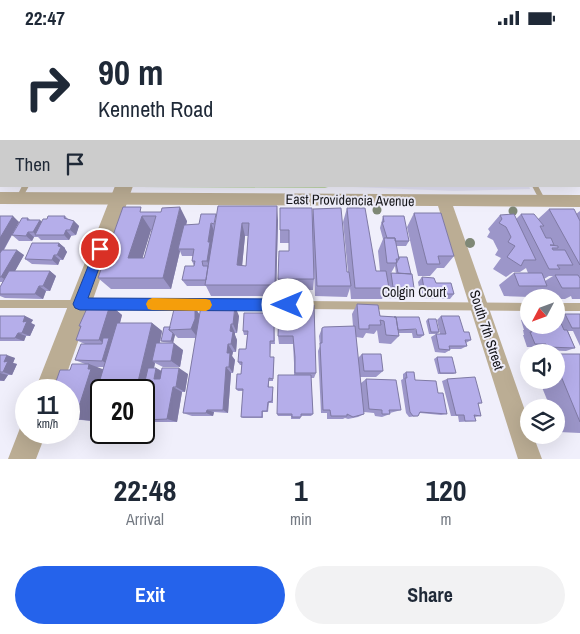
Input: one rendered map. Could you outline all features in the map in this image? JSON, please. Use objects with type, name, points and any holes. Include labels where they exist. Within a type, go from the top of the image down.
[{"type":"street","name":"East Providencia Avenue","points":[[0,198],[22,192],[122,192],[444,201],[580,201]]},
{"type":"street","points":[[52,379],[122,192]]},
{"type":"street","name":"South 7th Street","points":[[444,201],[530,459]]},
{"type":"street","points":[[22,459],[28,444]]},
{"type":"lane","points":[[536,187],[543,201]]},
{"type":"lane","name":"Colgin Court","points":[[0,304],[520,307]]},
{"type":"lane","points":[[565,307],[580,307]]},
{"type":"shaded area","points":[[353,187],[529,187],[530,189],[455,191]]},
{"type":"green space","points":[[140,187],[328,187],[325,188]]},
{"type":"building","points":[[218,206],[277,206],[275,285],[205,285]],"holes":[[[242,223],[249,223],[246,266],[237,265]]]},
{"type":"building","points":[[123,207],[141,207],[140,212],[161,212],[162,208],[180,207],[163,278],[98,278]],"holes":[[[142,216],[156,216],[144,258],[128,258]]]},
{"type":"building","points":[[280,208],[312,208],[314,279],[278,279],[279,251],[289,251],[289,230],[280,230]]},
{"type":"building","points":[[341,208],[347,272],[349,272],[351,286],[317,286],[313,209]]},
{"type":"building","points":[[347,208],[365,208],[376,271],[386,271],[389,288],[355,288]]},
{"type":"building","points":[[549,209],[574,209],[580,221],[580,265]]},
{"type":"building","points":[[414,213],[441,213],[454,256],[438,256],[440,264],[427,264]]},
{"type":"building","points":[[201,214],[216,214],[214,224],[211,223],[207,261],[202,261],[203,266],[208,266],[206,280],[182,280],[185,266],[194,266],[195,261],[192,261],[194,249],[178,249],[184,225],[199,224]]},
{"type":"building","points":[[514,214],[536,260],[524,260],[521,266],[507,257],[515,246],[508,242],[511,237],[506,227],[499,223],[502,219],[500,215]]},
{"type":"building","points":[[521,214],[534,214],[544,226],[540,226],[546,238],[551,238],[554,245],[550,245],[558,246],[558,248],[552,248],[553,250],[565,250],[573,265],[557,265],[560,269],[549,269]]},
{"type":"building","points":[[0,216],[13,216],[0,238]]},
{"type":"building","points":[[48,216],[65,216],[64,218],[74,221],[70,230],[66,230],[64,235],[35,235],[43,219],[47,219]]},
{"type":"building","points":[[383,216],[404,216],[409,241],[395,241],[395,238],[387,238],[382,222],[384,222]]},
{"type":"building","points":[[22,218],[40,220],[33,232],[28,232],[26,236],[12,235]]},
{"type":"building","points":[[384,238],[395,238],[399,259],[396,259],[397,263],[387,263]]},
{"type":"building","points":[[32,243],[59,243],[58,246],[61,247],[52,260],[25,259]]},
{"type":"building","points":[[2,250],[17,250],[0,277],[0,253]]},
{"type":"building","points":[[399,257],[407,257],[411,274],[398,273],[396,263]]},
{"type":"building","points":[[9,271],[50,271],[43,286],[39,286],[35,294],[0,294],[0,287]]},
{"type":"building","points":[[391,273],[412,274],[414,288],[393,287]]},
{"type":"building","points":[[514,273],[542,273],[547,286],[519,286]]},
{"type":"building","points":[[555,275],[578,275],[580,278],[580,288],[562,288]]},
{"type":"building","points":[[422,277],[434,278],[436,283],[451,283],[454,294],[425,294]]},
{"type":"building","points":[[93,304],[110,305],[99,340],[76,340],[81,326],[79,326],[88,306]]},
{"type":"building","points":[[279,304],[314,305],[316,373],[295,373],[293,336],[278,336]]},
{"type":"building","points":[[357,304],[378,305],[380,316],[396,317],[399,336],[386,335],[384,321],[380,320],[381,325],[369,325],[369,329],[359,329]]},
{"type":"building","points":[[175,305],[186,305],[186,308],[195,308],[195,319],[191,329],[169,330]]},
{"type":"building","points":[[201,306],[235,306],[233,324],[231,324],[230,331],[233,332],[231,344],[228,344],[227,353],[230,353],[229,367],[226,367],[223,410],[207,410],[206,413],[183,413]]},
{"type":"building","points":[[244,313],[274,313],[274,341],[270,341],[270,357],[274,357],[273,379],[269,378],[268,387],[273,387],[272,401],[268,402],[267,411],[262,411],[262,417],[241,417],[243,389],[236,389],[237,374],[241,374],[242,362],[238,362],[239,349],[246,349],[248,331],[243,331]]},
{"type":"building","points":[[565,314],[580,314],[580,328],[572,328]]},
{"type":"building","points":[[0,316],[25,316],[23,322],[27,321],[22,333],[18,333],[15,338],[0,338]]},
{"type":"building","points":[[441,316],[459,316],[464,332],[469,332],[471,340],[465,340],[467,346],[449,346],[450,350],[439,349],[436,334],[446,334]]},
{"type":"building","points":[[396,317],[419,317],[424,335],[417,335],[416,329],[398,330]]},
{"type":"building","points":[[428,319],[436,319],[439,332],[431,332]]},
{"type":"building","points":[[117,323],[152,323],[139,379],[100,379]]},
{"type":"building","points":[[355,326],[364,414],[353,417],[347,414],[347,416],[331,416],[330,410],[323,410],[320,343],[322,343],[322,328]]},
{"type":"building","points":[[164,327],[170,327],[169,330],[173,333],[171,341],[161,341]]},
{"type":"building","points":[[565,330],[567,330],[575,348],[565,348],[565,344],[535,344],[531,334],[565,334]]},
{"type":"building","points":[[103,338],[109,338],[102,361],[75,360],[81,344],[102,344]]},
{"type":"building","points":[[156,343],[174,343],[171,361],[152,361]]},
{"type":"building","points":[[362,354],[381,354],[383,371],[364,371]]},
{"type":"building","points":[[565,354],[580,354],[580,422],[565,386]]},
{"type":"building","points":[[0,355],[7,355],[4,362],[8,361],[3,372],[0,372]]},
{"type":"building","points":[[437,357],[452,357],[456,373],[440,373]]},
{"type":"building","points":[[72,364],[89,364],[88,369],[91,369],[80,403],[80,379],[57,379],[60,370],[70,370]]},
{"type":"building","points":[[148,368],[156,368],[154,379],[146,379]]},
{"type":"building","points":[[162,368],[179,368],[176,387],[173,387],[167,419],[155,420],[155,379],[160,379]]},
{"type":"building","points":[[406,372],[414,372],[415,380],[436,381],[438,393],[443,393],[447,414],[420,412],[418,416],[413,416],[410,412],[405,378],[407,378]]},
{"type":"building","points":[[278,375],[311,375],[313,414],[301,414],[301,417],[292,417],[292,414],[277,414]]},
{"type":"building","points":[[475,377],[482,403],[478,403],[481,416],[474,415],[476,421],[465,421],[464,415],[456,415],[447,379]]},
{"type":"building","points":[[366,379],[396,380],[401,410],[389,410],[390,414],[382,414],[382,410],[369,409]]},
{"type":"slow traffic","points":[[152,304],[206,305]]},
{"type":"route","points":[[100,249],[80,304],[288,305]]}]
